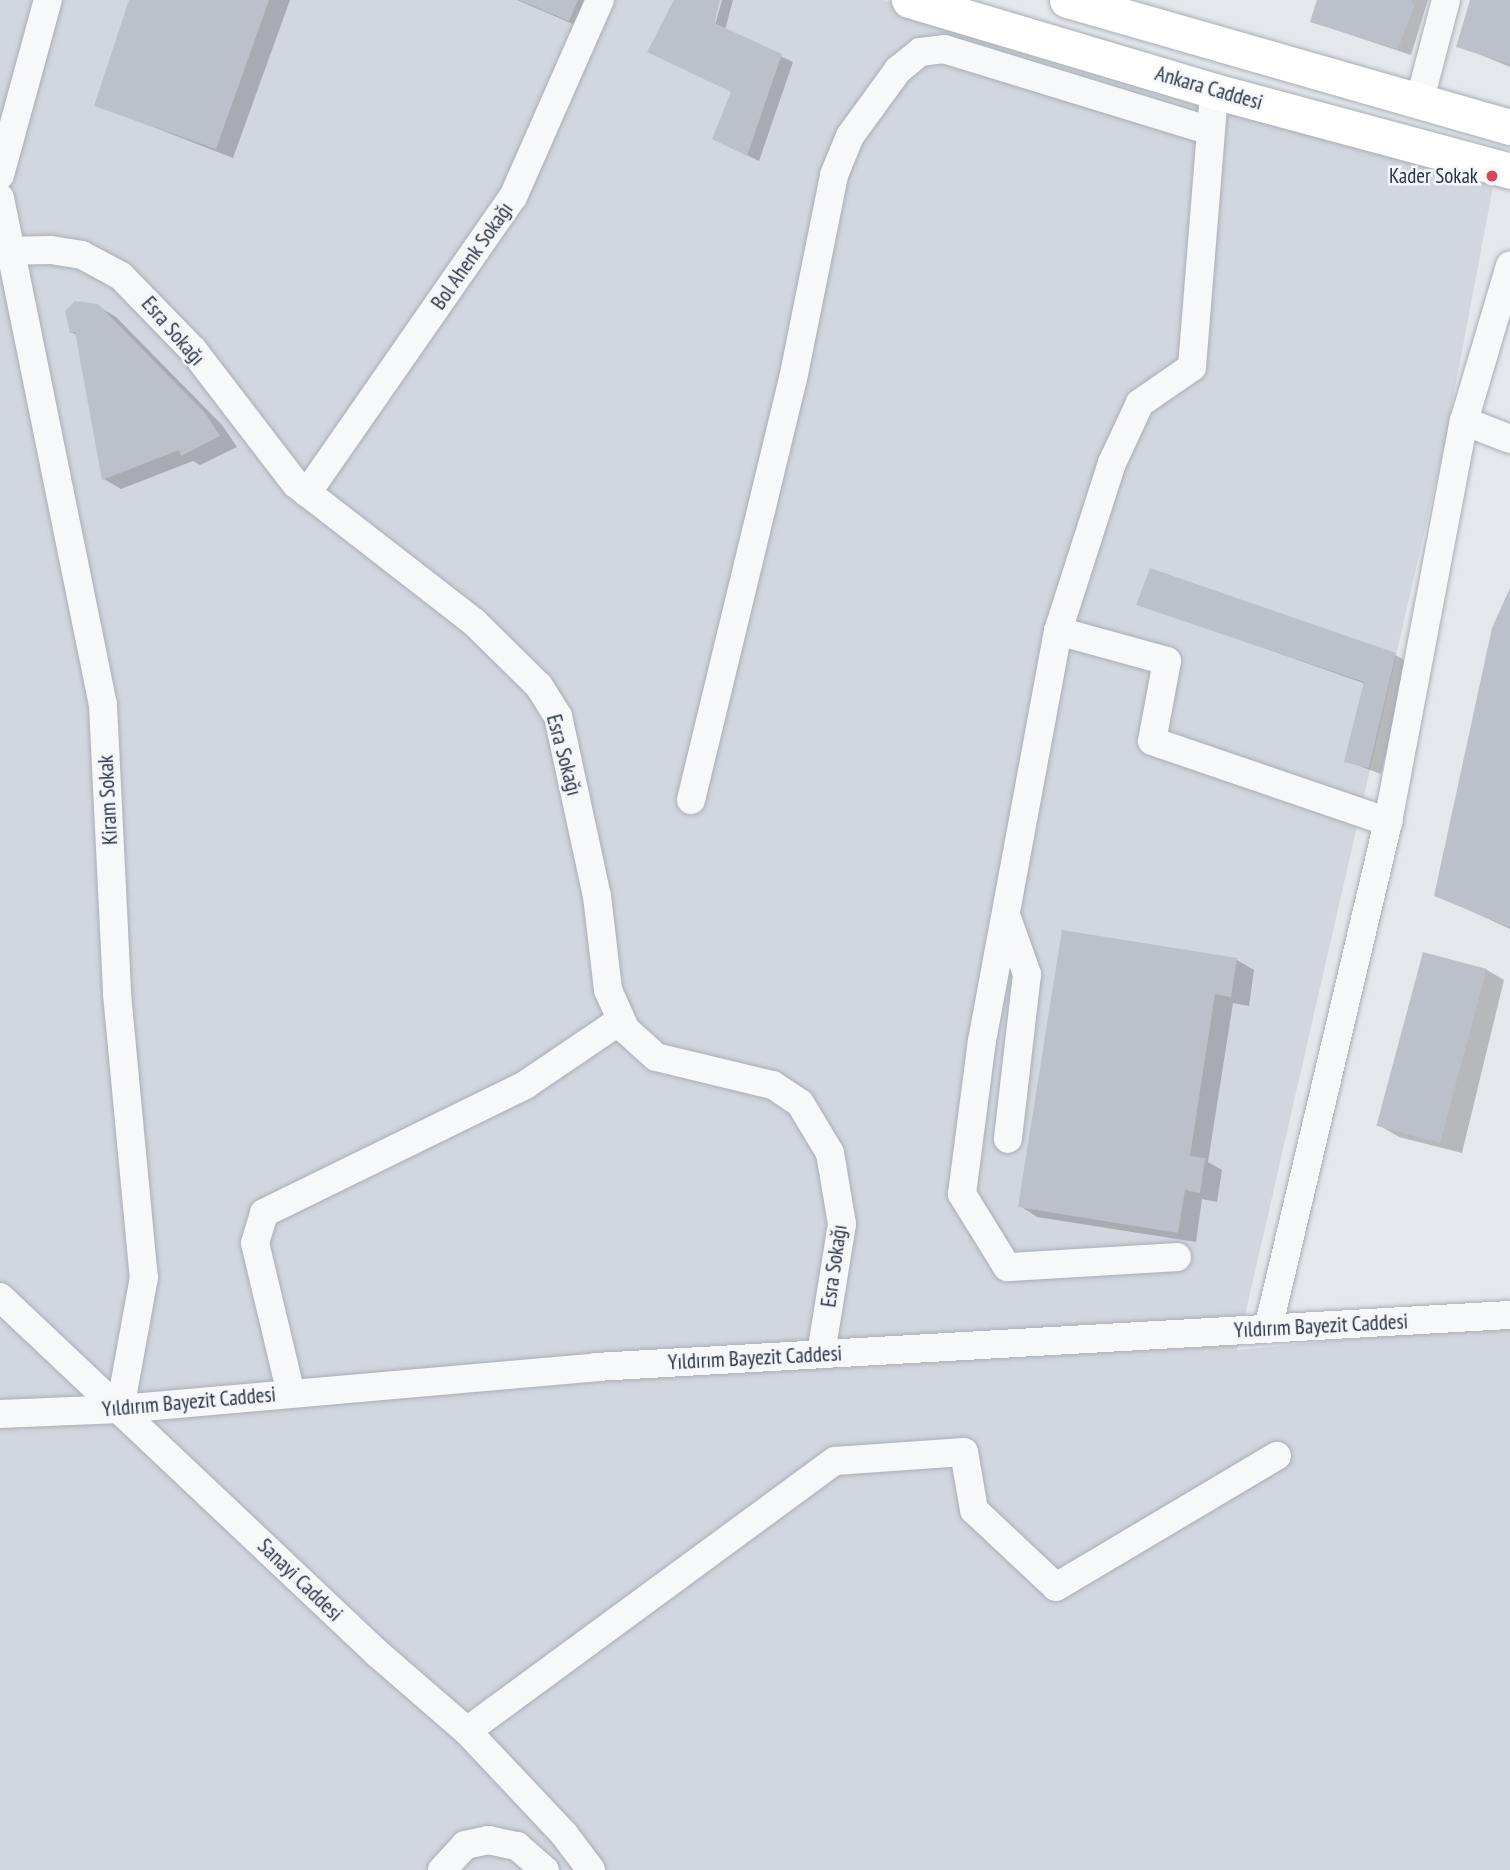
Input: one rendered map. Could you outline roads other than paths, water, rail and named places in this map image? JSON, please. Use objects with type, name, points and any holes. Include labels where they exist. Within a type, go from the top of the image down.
[{"type":"main road","name":"Ankara Caddesi","points":[[909,0],[1214,90],[1510,171]]},
{"type":"main road","points":[[1068,0],[1510,127]]},
{"type":"street","points":[[0,175],[48,0]]},
{"type":"street","name":"Bol Ahenk Sokağı","points":[[307,493],[513,197],[600,0]]},
{"type":"street","points":[[1419,103],[1446,0]]},
{"type":"street","points":[[691,800],[793,379],[834,175],[850,136],[898,70],[920,52],[944,49],[1210,131]]},
{"type":"street","points":[[1177,1257],[1007,1267],[962,1194],[982,1041],[1058,631],[1112,463],[1140,403],[1192,367],[1214,90]]},
{"type":"street","name":"Kiram Sokak","points":[[0,198],[4,252],[103,705],[117,994],[144,1277],[120,1409]]},
{"type":"street","name":"Esra Sokağı","points":[[4,252],[51,250],[82,255],[121,276],[192,350],[253,434],[307,493],[474,622],[539,686],[558,716],[597,896],[608,990],[621,1020],[638,1044],[656,1057],[773,1085],[800,1103],[830,1153],[842,1224],[821,1354]]},
{"type":"street","points":[[1268,1329],[1388,822],[1464,421],[1510,266]]},
{"type":"street","points":[[1464,421],[1510,439]]},
{"type":"street","points":[[1058,631],[1167,661],[1152,741],[1388,822]]},
{"type":"street","points":[[1005,912],[1027,974],[1008,1139]]},
{"type":"street","points":[[291,1394],[255,1243],[264,1213],[525,1084],[621,1020]]},
{"type":"street","name":"Sanayi Caddesi","points":[[0,1297],[377,1653],[467,1731],[564,1834],[591,1870]]},
{"type":"street","name":"Yıldırım Bayezit Caddesi","points":[[0,1414],[120,1409],[596,1367],[1510,1315]]},
{"type":"street","points":[[467,1731],[835,1461],[964,1452],[974,1510],[1056,1587],[1277,1456]]},
{"type":"street","points":[[442,1870],[454,1854],[477,1841],[517,1846],[540,1865],[564,1834]]},
{"type":"place","name":"Kader Sokak","points":[[1492,176]]}]
